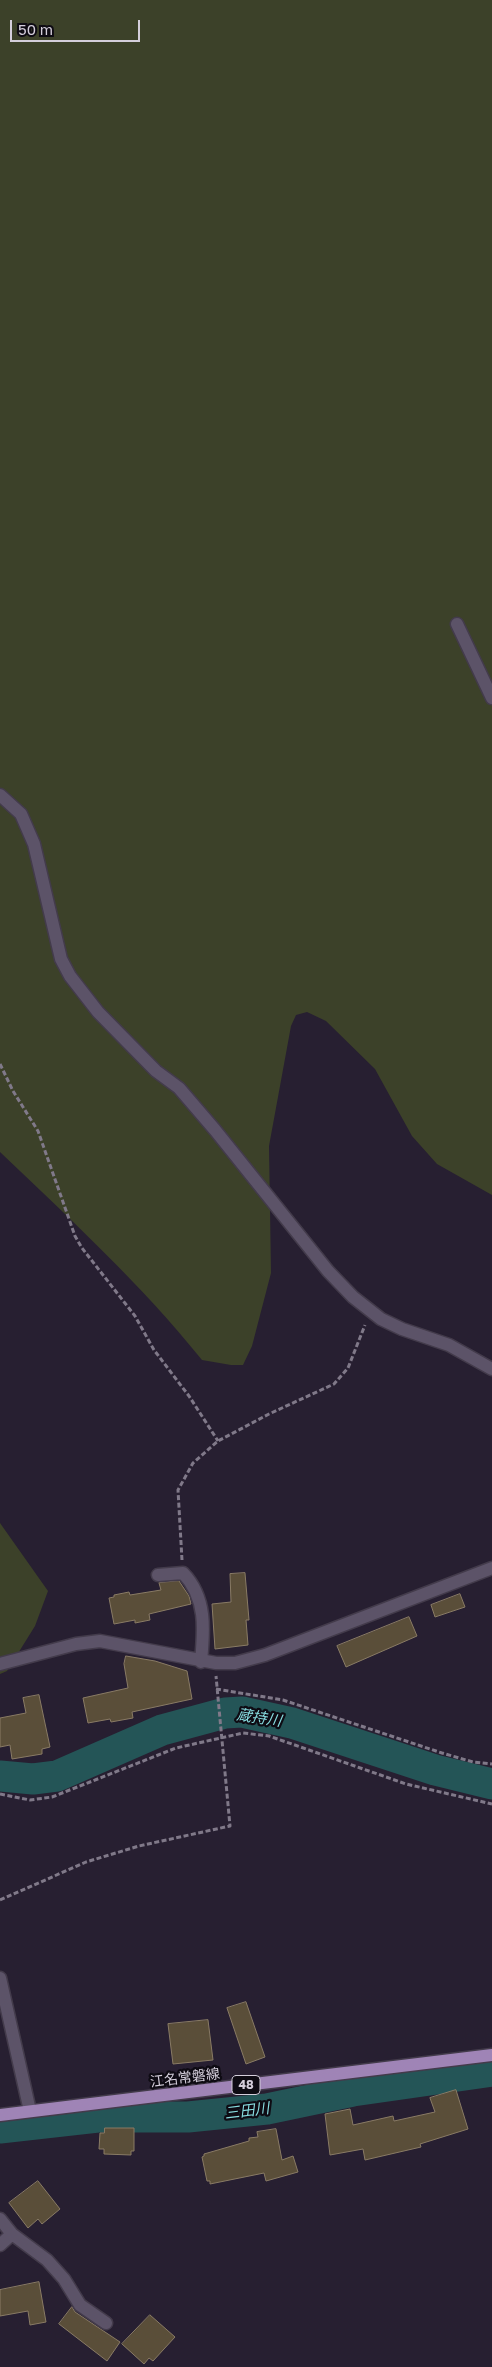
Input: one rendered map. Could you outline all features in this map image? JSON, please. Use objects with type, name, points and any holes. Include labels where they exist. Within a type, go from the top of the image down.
[{"type":"main road","name":"江名常磐線","points":[[0,2115],[492,2055]]},
{"type":"street","points":[[457,624],[492,698]]},
{"type":"street","points":[[0,795],[21,814],[34,844],[53,933],[61,959],[70,976],[123,1039],[156,1071],[179,1088],[328,1271],[369,1310],[402,1329],[449,1345],[492,1368]]},
{"type":"street","points":[[0,1664],[76,1644],[100,1641],[201,1662],[235,1663],[264,1655],[492,1568]]},
{"type":"street","points":[[158,1575],[183,1573],[197,1593],[204,1629],[201,1662]]},
{"type":"street","points":[[0,1978],[30,2111]]},
{"type":"street","points":[[0,2219],[12,2234],[47,2260],[64,2279],[80,2305],[106,2323]]},
{"type":"street","points":[[0,2246],[12,2234]]},
{"type":"path","points":[[0,1064],[13,1091],[38,1132],[75,1236],[134,1316],[154,1350],[189,1396],[218,1441]]},
{"type":"path","points":[[183,1573],[178,1490],[193,1463],[218,1441],[269,1414],[334,1384],[348,1368],[360,1342],[369,1310]]},
{"type":"path","points":[[0,1900],[86,1862],[139,1846],[230,1826],[223,1738],[216,1689],[216,1663]]},
{"type":"path","points":[[216,1689],[283,1700],[442,1753],[473,1762],[492,1764]]},
{"type":"path","points":[[0,1794],[30,1800],[52,1797],[176,1748],[243,1733],[269,1736],[406,1784],[492,1804]]},
{"type":"green space","points":[[0,0],[492,0],[492,1195],[437,1164],[412,1136],[375,1069],[326,1021],[307,1012],[296,1015],[291,1026],[269,1146],[271,1273],[252,1346],[243,1365],[202,1360],[130,1278],[0,1152]]},
{"type":"green space","points":[[0,1523],[48,1591],[35,1626],[7,1671],[0,1674]]},
{"type":"building","points":[[245,1573],[249,1620],[246,1620],[248,1645],[215,1649],[212,1604],[231,1602],[230,1574]]},
{"type":"building","points":[[179,1581],[189,1596],[191,1604],[149,1614],[150,1620],[135,1623],[135,1620],[114,1624],[109,1598],[129,1592],[130,1595],[161,1590],[159,1583]]},
{"type":"building","points":[[460,1594],[465,1607],[435,1617],[431,1605]]},
{"type":"building","points":[[409,1617],[417,1636],[346,1667],[337,1646]]},
{"type":"building","points":[[126,1656],[155,1661],[187,1671],[192,1699],[132,1712],[133,1718],[111,1722],[110,1719],[88,1723],[83,1698],[128,1688],[124,1664]]},
{"type":"building","points":[[39,1695],[50,1747],[42,1749],[42,1754],[12,1759],[10,1745],[0,1747],[0,1718],[26,1713],[23,1698]]},
{"type":"building","points":[[246,2002],[265,2057],[246,2064],[227,2008]]},
{"type":"building","points":[[208,2020],[213,2060],[173,2064],[168,2024]]},
{"type":"building","points":[[456,2090],[468,2129],[420,2144],[421,2147],[365,2160],[363,2149],[330,2155],[325,2114],[350,2109],[353,2125],[393,2116],[394,2121],[435,2112],[430,2098]]},
{"type":"building","points":[[105,2128],[134,2128],[134,2151],[131,2151],[131,2155],[104,2154],[104,2149],[99,2149],[100,2133],[104,2133]]},
{"type":"building","points":[[276,2129],[282,2160],[293,2156],[298,2172],[266,2181],[264,2173],[210,2184],[210,2181],[207,2181],[202,2157],[204,2154],[249,2141],[249,2138],[258,2137],[257,2132]]},
{"type":"building","points":[[38,2181],[60,2209],[42,2224],[38,2219],[28,2228],[9,2203]]},
{"type":"building","points":[[39,2282],[46,2322],[30,2325],[28,2311],[0,2316],[0,2290]]},
{"type":"building","points":[[72,2307],[75,2312],[120,2342],[107,2361],[59,2324]]},
{"type":"building","points":[[150,2315],[175,2337],[153,2361],[149,2358],[144,2364],[122,2344]]},
{"type":"waterway","name":"蔵持川","points":[[0,1776],[33,1779],[57,1776],[162,1730],[225,1713],[242,1712],[292,1723],[435,1770],[492,1784]]},
{"type":"waterway","name":"三田川","points":[[0,2128],[98,2117],[188,2117],[267,2109],[353,2091],[492,2071]]}]
